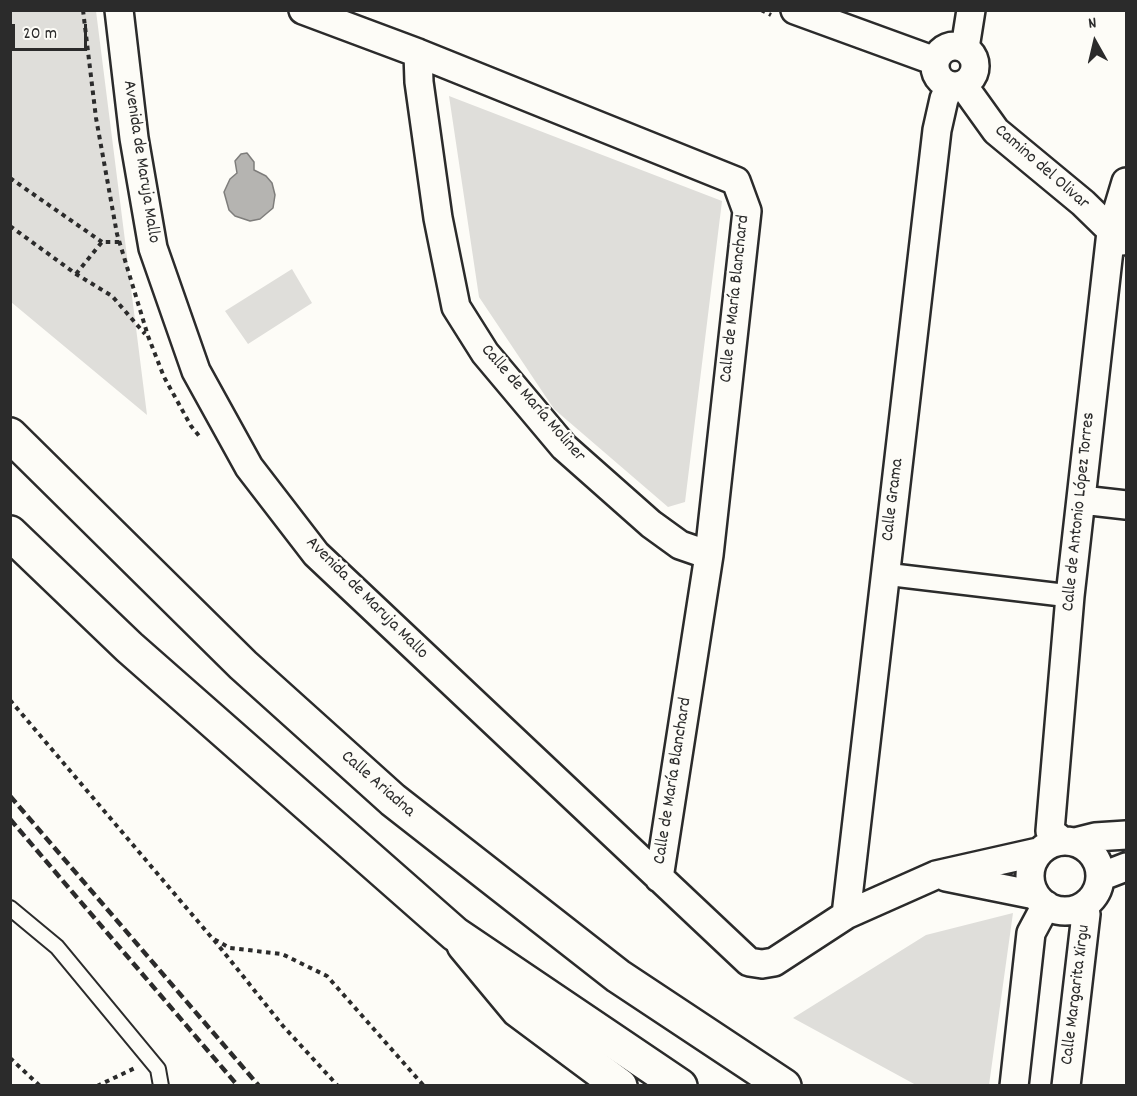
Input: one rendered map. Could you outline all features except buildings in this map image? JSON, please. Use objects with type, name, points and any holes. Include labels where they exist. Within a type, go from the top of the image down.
[{"type":"highway","name":"Calle Ariadna","points":[[10,435],[243,666],[393,801],[618,976],[784,1086]]},
{"type":"highway","points":[[10,533],[129,647],[455,934],[680,1086]]},
{"type":"highway","points":[[455,934],[518,1010],[620,1086]]},
{"type":"street","name":"Avenida de Maruja Mallo","points":[[119,10],[134,138],[153,248],[196,371],[249,467],[316,554],[749,962],[762,964],[774,962],[846,915],[936,876],[1095,837],[1126,836]]},
{"type":"street","name":"Calle de María Blanchard","points":[[303,10],[418,53],[736,181],[747,211],[709,555],[659,878]]},
{"type":"street","points":[[795,10],[935,61]]},
{"type":"street","points":[[965,48],[971,10]]},
{"type":"street","points":[[953,46],[965,48],[975,59],[974,75],[956,86],[941,81],[935,71],[935,61],[942,51],[953,46]]},
{"type":"street","name":"Calle de María Moliner","points":[[418,53],[419,82],[438,218],[456,307],[485,353],[564,447],[651,524],[680,545],[709,555]]},
{"type":"street","name":"Camino del Olivar","points":[[956,86],[996,132],[1083,203],[1119,239]]},
{"type":"street","name":"Calle Grama","points":[[846,915],[937,130],[944,99],[956,86]]},
{"type":"street","name":"Calle de Antonio López Torres","points":[[1058,845],[1050,831],[1071,596],[1126,182]]},
{"type":"street","points":[[1082,500],[1126,505]]},
{"type":"street","points":[[885,574],[1071,596]]},
{"type":"street","points":[[936,876],[1040,900],[1064,911],[1082,907],[1095,894],[1100,877],[1099,865],[1094,855],[1085,846],[1058,845],[1032,862],[1029,873],[1030,884],[1040,900],[1031,933],[1014,1086]]},
{"type":"street","points":[[1100,877],[1126,867]]},
{"type":"street","name":"Calle Margarita Xirgu","points":[[1066,1086],[1086,914],[1082,907]]},
{"type":"lane","points":[[10,908],[57,947],[158,1069],[161,1086]]},
{"type":"path","points":[[10,178],[102,242],[120,242]]},
{"type":"path","points":[[10,226],[76,274],[112,296],[148,336]]},
{"type":"path","points":[[76,274],[102,242]]},
{"type":"path","points":[[10,700],[212,938],[283,1026],[338,1086]]},
{"type":"path","points":[[212,938],[230,948],[282,954],[327,976],[424,1086]]},
{"type":"path","points":[[10,1058],[40,1086]]},
{"type":"path","points":[[97,1086],[151,1060]]},
{"type":"shaded area","points":[[10,11],[96,11],[147,415],[11,302]]},
{"type":"shaded area","points":[[449,96],[722,201],[685,502],[668,507],[554,409],[479,297]]},
{"type":"shaded area","points":[[247,153],[254,162],[254,170],[266,176],[272,183],[275,195],[273,208],[260,219],[250,221],[235,216],[229,210],[224,192],[230,179],[237,173],[235,161],[241,154]]},
{"type":"shaded area","points":[[292,269],[312,303],[248,344],[225,311]]},
{"type":"shaded area","points":[[1013,913],[989,1085],[916,1085],[793,1018],[926,935]]},
{"type":"railway","points":[[10,796],[259,1086]]},
{"type":"railway","points":[[10,819],[238,1086]]}]
